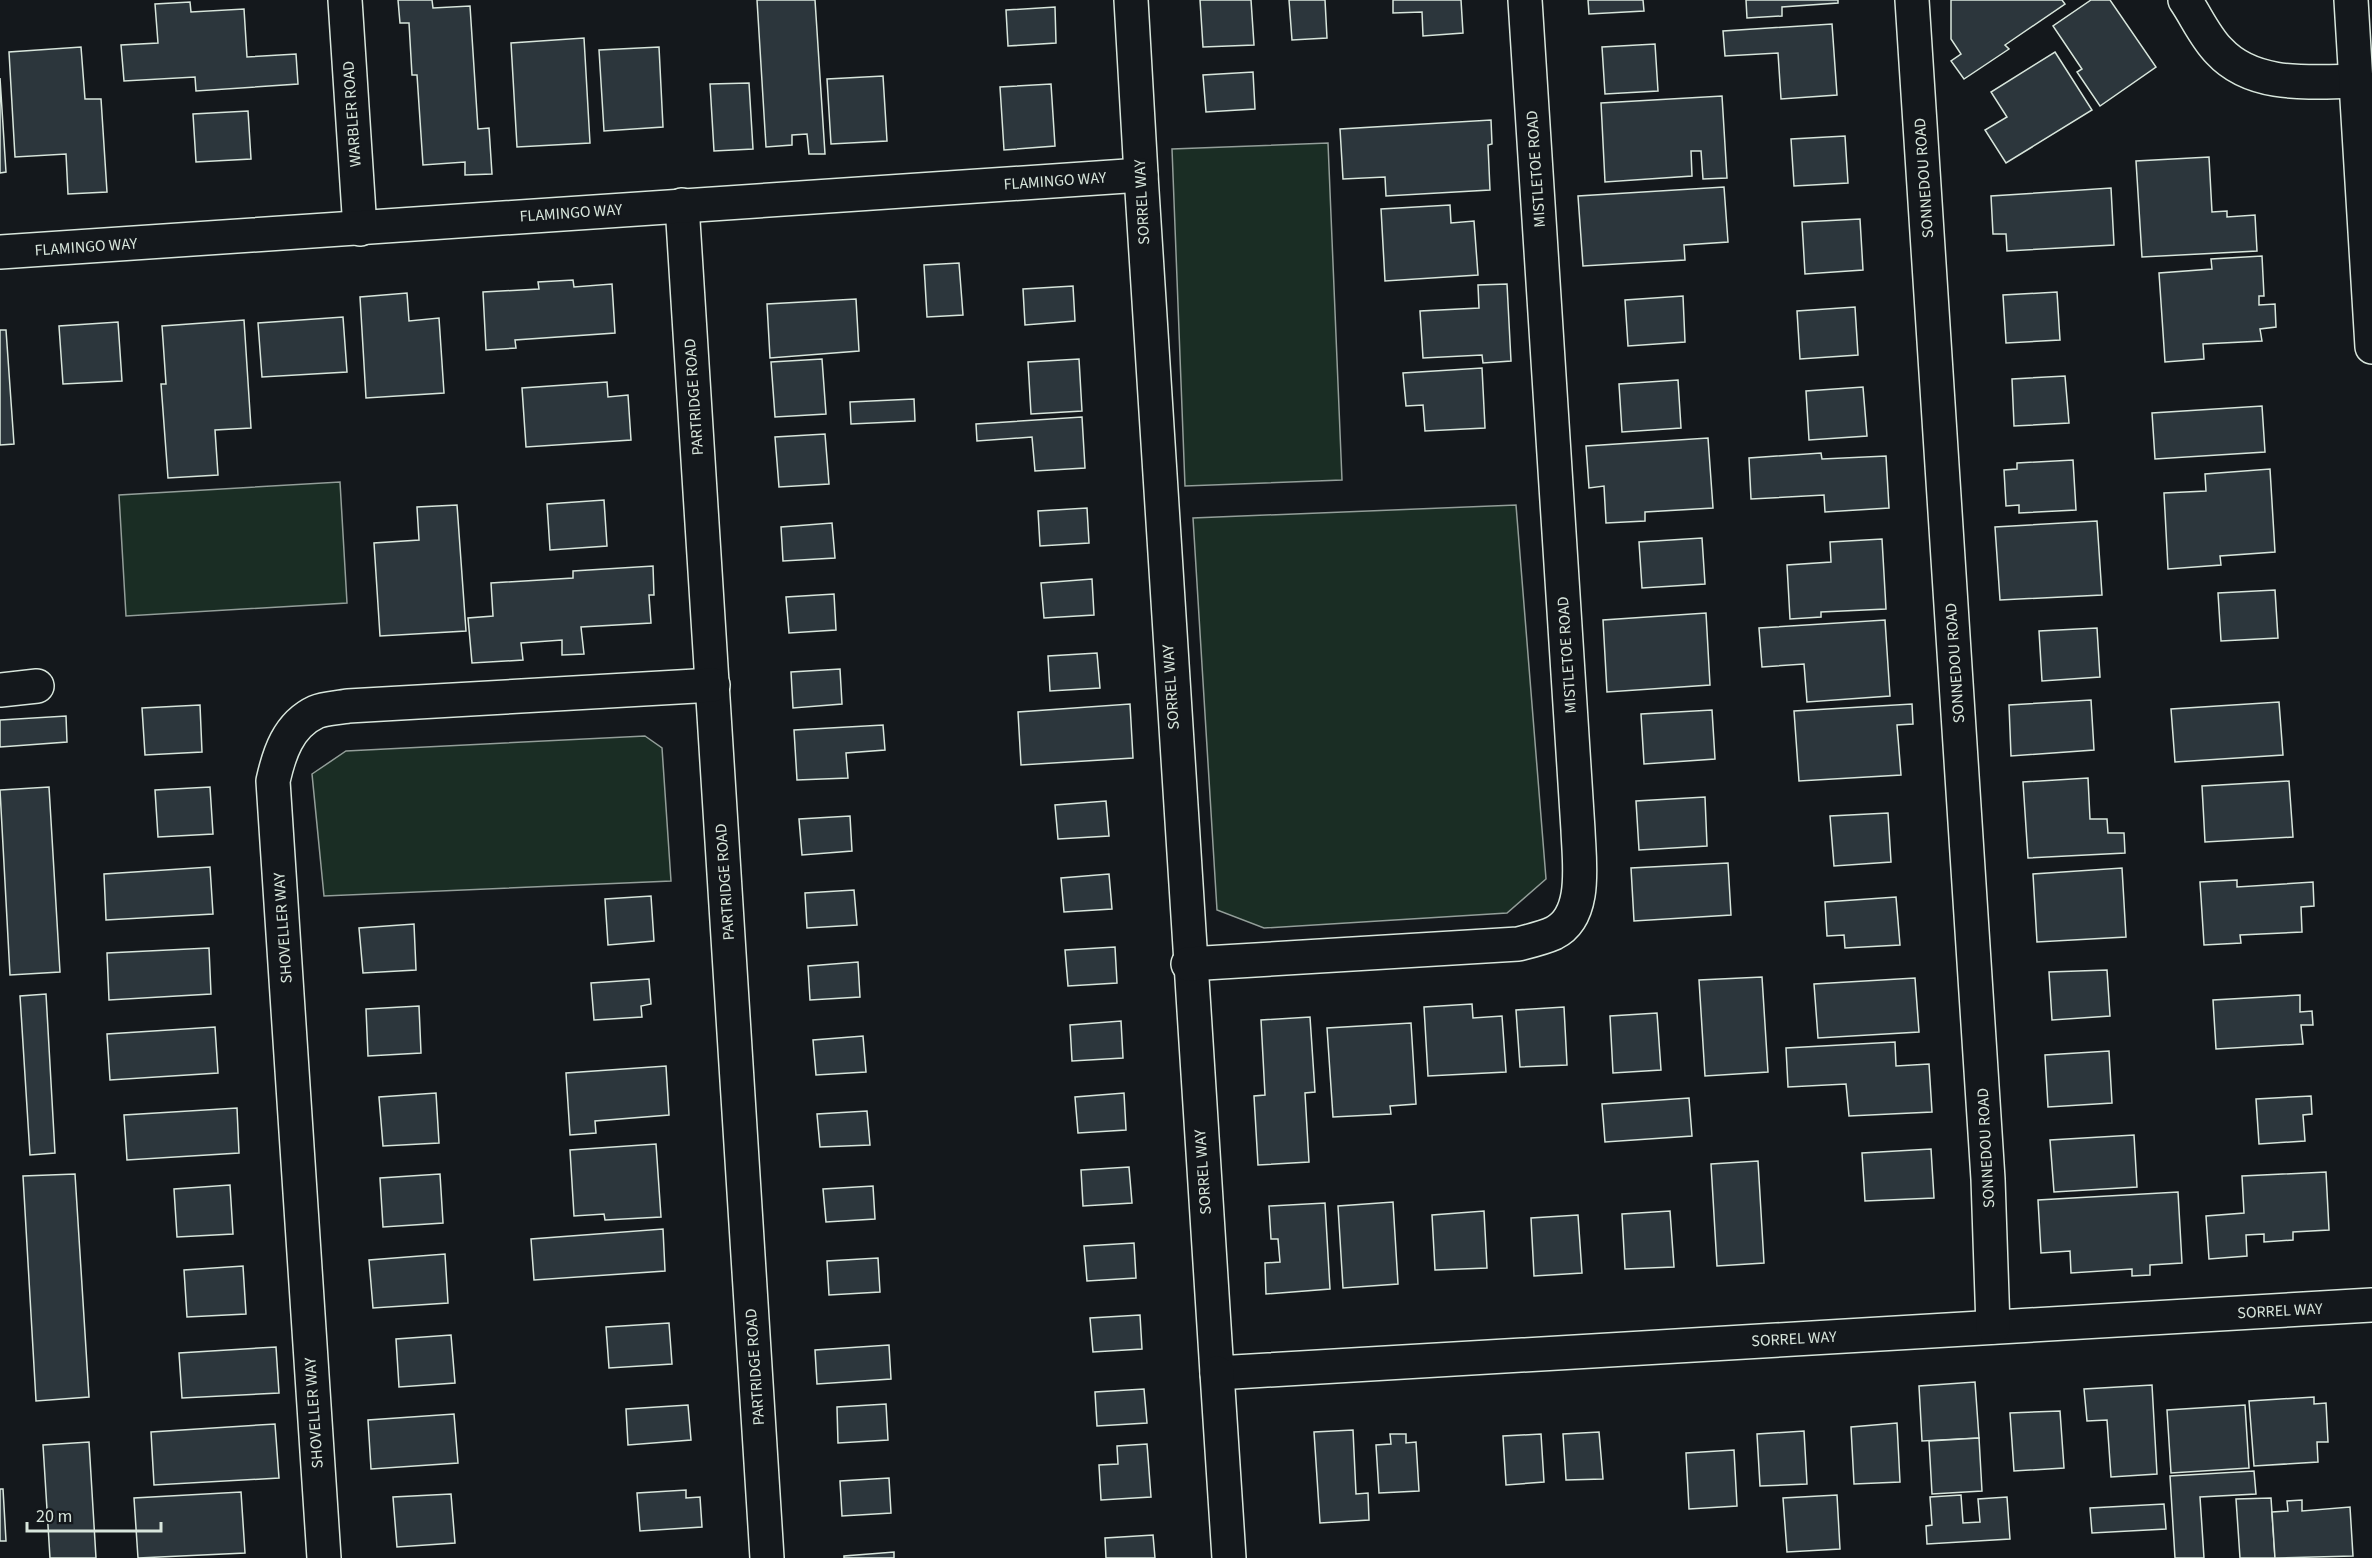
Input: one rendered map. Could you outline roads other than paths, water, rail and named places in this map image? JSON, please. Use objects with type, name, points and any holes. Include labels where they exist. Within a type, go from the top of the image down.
[{"type":"street","name":"WARBLER ROAD","points":[[345,0],[360,229]]},
{"type":"street","name":"SORREL WAY","points":[[1131,0],[1154,425],[1229,1558]]},
{"type":"street","name":"MISTLETOE ROAD","points":[[1188,964],[1518,944],[1555,932],[1567,922],[1573,913],[1580,887],[1578,830],[1525,0]]},
{"type":"street","name":"SONNEDOU ROAD","points":[[1912,0],[1988,1179],[1994,1327]]},
{"type":"street","points":[[2185,0],[2218,51],[2247,72],[2307,82],[2356,81]]},
{"type":"street","points":[[2351,0],[2372,347]]},
{"type":"street","name":"FLAMINGO WAY","points":[[0,252],[1141,175]]},
{"type":"street","name":"PARTRIDGE ROAD","points":[[682,205],[767,1558]]},
{"type":"street","name":"SHOVELLER WAY","points":[[324,1558],[273,781],[278,756],[285,741],[298,724],[316,712],[348,706],[713,685]]},
{"type":"street","points":[[0,690],[37,686]]},
{"type":"street","name":"SORREL WAY","points":[[1217,1373],[2372,1305]]}]
